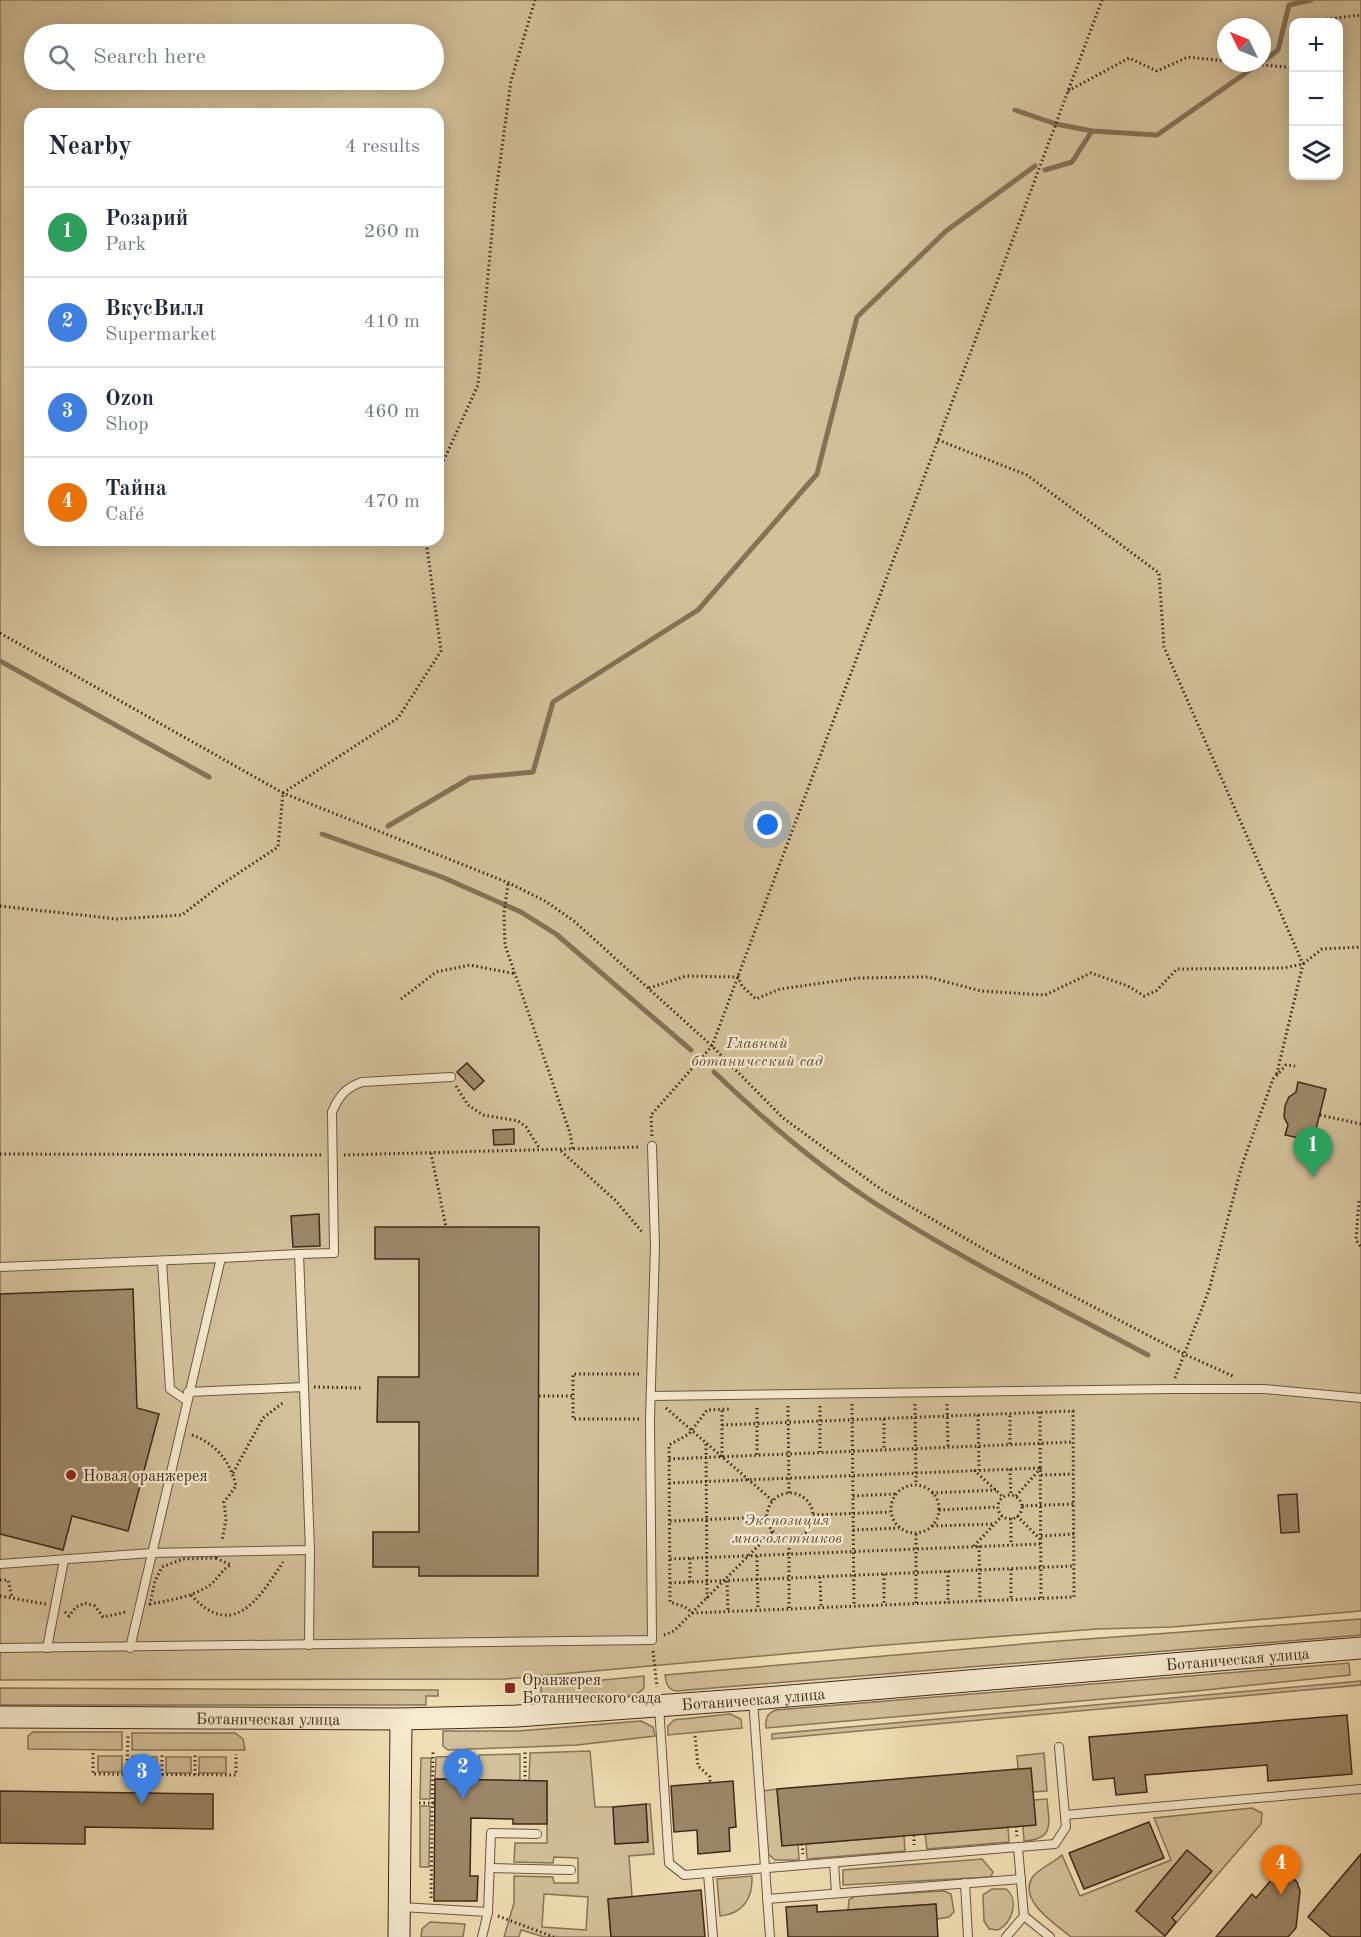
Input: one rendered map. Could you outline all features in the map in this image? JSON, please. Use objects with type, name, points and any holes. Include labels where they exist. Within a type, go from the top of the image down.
[{"type":"main road","name":"Ботаническая улица","points":[[0,1717],[401,1719],[517,1716],[753,1699],[1361,1648]]},
{"type":"main road","points":[[399,1937],[401,1719]]},
{"type":"lane","points":[[0,1267],[334,1253],[332,1112],[339,1096],[351,1086],[362,1082],[451,1077]]},
{"type":"lane","points":[[0,1648],[652,1640],[650,1419],[655,1246],[652,1146]]},
{"type":"lane","points":[[299,1254],[310,1550],[309,1645]]},
{"type":"lane","points":[[130,1648],[221,1258]]},
{"type":"lane","points":[[162,1261],[170,1389],[187,1396],[304,1387]]},
{"type":"lane","points":[[651,1396],[1264,1389],[1361,1398]]},
{"type":"lane","points":[[0,1564],[151,1553],[310,1550]]},
{"type":"lane","points":[[47,1648],[64,1560]]},
{"type":"lane","points":[[753,1699],[770,1937]]},
{"type":"lane","points":[[659,1706],[669,1863],[684,1875],[1055,1844],[1066,1827],[1059,1747]]},
{"type":"lane","points":[[1065,1815],[1361,1789]]},
{"type":"lane","points":[[482,1937],[488,1912],[490,1833],[537,1833]]},
{"type":"lane","points":[[1006,1937],[1024,1916],[1018,1848]]},
{"type":"lane","points":[[834,1863],[836,1893]]},
{"type":"lane","points":[[490,1868],[571,1869]]},
{"type":"lane","points":[[708,1873],[713,1937]]},
{"type":"lane","points":[[767,1899],[1021,1879]]},
{"type":"lane","points":[[964,1883],[968,1937]]},
{"type":"lane","points":[[399,1906],[488,1912]]},
{"type":"lane","points":[[1024,1916],[1050,1937]]},
{"type":"path","points":[[444,460],[478,385],[495,199],[511,81],[535,0]]},
{"type":"path","points":[[652,1146],[651,1115],[712,1046],[1102,0]]},
{"type":"path","points":[[1337,18],[1361,15]]},
{"type":"path","points":[[1068,91],[1129,58],[1157,71],[1188,57],[1217,60]]},
{"type":"path","points":[[1271,66],[1289,68]]},
{"type":"path","points":[[939,440],[1027,475],[1159,573],[1164,647],[1303,964],[1275,1077],[1242,1165],[1209,1290],[1171,1389]]},
{"type":"path","points":[[283,793],[398,718],[441,651],[427,546]]},
{"type":"path","points":[[0,633],[283,793],[509,883],[545,902],[574,921],[649,988],[712,1046],[783,1118],[882,1190],[994,1255],[1184,1354],[1264,1389]]},
{"type":"path","points":[[0,906],[117,919],[182,915],[222,884],[278,847],[283,793]]},
{"type":"path","points":[[509,883],[504,913],[505,945],[570,1132],[573,1150]]},
{"type":"path","points":[[738,976],[742,986],[756,999],[780,989],[858,978],[913,977],[928,977],[981,991],[1045,995],[1091,973],[1128,986],[1144,996],[1156,991],[1177,969],[1283,968],[1303,964],[1322,949],[1361,947]]},
{"type":"path","points":[[401,999],[436,972],[470,965],[516,974]]},
{"type":"path","points":[[649,988],[687,976],[738,976]]},
{"type":"path","points":[[1275,1077],[1286,1065],[1295,1066]]},
{"type":"path","points":[[451,1077],[468,1105],[483,1115],[518,1121],[526,1127],[540,1149]]},
{"type":"path","points":[[1320,1115],[1361,1124]]},
{"type":"path","points":[[560,1150],[616,1201],[655,1246]]},
{"type":"path","points":[[431,1153],[446,1227]]},
{"type":"path","points":[[1359,1201],[1356,1240],[1361,1247]]},
{"type":"path","points":[[650,1419],[573,1419],[573,1374],[651,1374]]},
{"type":"path","points":[[304,1387],[363,1388]]},
{"type":"path","points":[[278,1396],[290,1406]]},
{"type":"path","points":[[538,1396],[573,1396]]},
{"type":"path","points":[[651,1396],[773,1501]]},
{"type":"path","points":[[233,1473],[263,1418],[284,1402]]},
{"type":"path","points":[[947,1403],[948,1447]]},
{"type":"path","points":[[853,1404],[854,1606]]},
{"type":"path","points":[[915,1404],[916,1485]]},
{"type":"path","points":[[820,1405],[820,1452]]},
{"type":"path","points":[[788,1406],[789,1494]]},
{"type":"path","points":[[757,1408],[757,1455]]},
{"type":"path","points":[[722,1409],[722,1457]]},
{"type":"path","points":[[707,1410],[682,1440],[669,1445],[670,1602],[685,1606],[693,1613],[1074,1597],[1073,1411],[722,1425]]},
{"type":"path","points":[[1041,1412],[1041,1599]]},
{"type":"path","points":[[1010,1414],[1010,1444]]},
{"type":"path","points":[[976,1470],[979,1446],[978,1415]]},
{"type":"path","points":[[884,1419],[884,1450]]},
{"type":"path","points":[[187,1445],[192,1425]]},
{"type":"path","points":[[190,1434],[205,1440],[231,1466],[236,1486],[224,1502],[226,1519],[222,1542]]},
{"type":"path","points":[[669,1459],[1073,1442]]},
{"type":"path","points":[[706,1443],[707,1599]]},
{"type":"path","points":[[669,1483],[1041,1468]]},
{"type":"path","points":[[1017,1496],[1041,1468]]},
{"type":"path","points":[[1010,1469],[1011,1495]]},
{"type":"path","points":[[976,1470],[1003,1497]]},
{"type":"path","points":[[1041,1475],[1073,1474]]},
{"type":"path","points":[[899,1528],[890,1512],[895,1494],[901,1489],[916,1485],[932,1493],[996,1490]]},
{"type":"path","points":[[932,1493],[939,1510],[932,1526]]},
{"type":"path","points":[[789,1494],[804,1498],[813,1515],[806,1532],[789,1539],[773,1531],[768,1517],[773,1501],[789,1494]]},
{"type":"path","points":[[853,1496],[895,1494]]},
{"type":"path","points":[[998,1507],[1003,1497],[1017,1496]]},
{"type":"path","points":[[1017,1496],[1022,1506]]},
{"type":"path","points":[[1022,1506],[1074,1504]]},
{"type":"path","points":[[1002,1516],[1011,1518],[1017,1516],[1022,1506]]},
{"type":"path","points":[[939,1510],[998,1507]]},
{"type":"path","points":[[998,1507],[1002,1516]]},
{"type":"path","points":[[813,1515],[890,1512]]},
{"type":"path","points":[[973,1547],[1002,1516]]},
{"type":"path","points":[[1017,1516],[1041,1542]]},
{"type":"path","points":[[670,1521],[768,1517]]},
{"type":"path","points":[[1011,1518],[1011,1545]]},
{"type":"path","points":[[853,1530],[899,1528],[916,1534],[932,1526],[995,1524]]},
{"type":"path","points":[[674,1631],[773,1531]]},
{"type":"path","points":[[916,1534],[916,1604]]},
{"type":"path","points":[[1041,1536],[1074,1534]]},
{"type":"path","points":[[789,1539],[789,1609]]},
{"type":"path","points":[[214,1541],[228,1541]]},
{"type":"path","points":[[670,1559],[973,1547],[1041,1542]]},
{"type":"path","points":[[979,1546],[980,1601]]},
{"type":"path","points":[[758,1556],[758,1611]]},
{"type":"path","points":[[231,1564],[216,1558],[183,1559],[162,1567],[155,1581],[150,1604],[191,1594],[212,1583],[221,1570],[231,1564],[239,1563]]},
{"type":"path","points":[[191,1594],[203,1607],[215,1613],[231,1616],[243,1612],[284,1560],[277,1558]]},
{"type":"path","points":[[690,1558],[690,1582]]},
{"type":"path","points":[[670,1583],[1074,1566]]},
{"type":"path","points":[[1011,1569],[1011,1600]]},
{"type":"path","points":[[948,1571],[948,1603]]},
{"type":"path","points":[[884,1574],[884,1605]]},
{"type":"path","points":[[820,1577],[821,1608]]},
{"type":"path","points":[[0,1580],[8,1580],[12,1598]]},
{"type":"path","points":[[726,1581],[728,1612]]},
{"type":"path","points":[[0,1596],[55,1606],[69,1616],[76,1607],[85,1603],[95,1606],[103,1617],[128,1611]]},
{"type":"path","points":[[652,1640],[659,1706]]},
{"type":"path","points":[[127,1774],[128,1717]]},
{"type":"path","points":[[695,1736],[698,1766],[710,1777],[710,1783]]},
{"type":"path","points":[[430,1908],[434,1803],[433,1750]]},
{"type":"path","points":[[525,1751],[525,1781]]},
{"type":"path","points":[[93,1753],[93,1774],[195,1775],[236,1775],[236,1754]]},
{"type":"path","points":[[162,1753],[162,1774]]},
{"type":"path","points":[[473,1780],[474,1753]]},
{"type":"path","points":[[195,1754],[195,1775]]},
{"type":"path","points":[[419,1803],[434,1803]]},
{"type":"path","points":[[488,1912],[554,1937]]},
{"type":"green space","name":"Главный ботанический сад","points":[[0,0],[1361,0],[1361,1611],[1172,1627],[1097,1629],[873,1646],[505,1679],[0,1680]]},
{"type":"green space","points":[[1361,1619],[1361,1635],[676,1691],[668,1685],[665,1675],[1046,1642]]},
{"type":"green space","points":[[1349,1663],[1350,1675],[1196,1691],[766,1728],[767,1717],[776,1710]]},
{"type":"green space","points":[[644,1676],[644,1688],[625,1697],[541,1695],[541,1686]]},
{"type":"green space","points":[[1361,1681],[1361,1685],[772,1739],[772,1734]]},
{"type":"green space","points":[[0,1688],[438,1690],[438,1696],[426,1696],[426,1705],[0,1705]]},
{"type":"green space","points":[[730,1714],[741,1719],[742,1728],[668,1735],[668,1726],[674,1720]]},
{"type":"green space","points":[[641,1721],[653,1727],[655,1736],[577,1745],[448,1750],[443,1746],[443,1731],[518,1731]]},
{"type":"green space","points":[[33,1732],[122,1732],[122,1750],[28,1749],[28,1736]]},
{"type":"green space","points":[[132,1733],[235,1733],[243,1739],[245,1750],[132,1750]]},
{"type":"green space","points":[[590,1751],[595,1807],[613,1807],[615,1844],[648,1842],[646,1804],[650,1804],[654,1854],[629,1856],[632,1897],[608,1899],[611,1937],[544,1937],[521,1930],[519,1937],[504,1937],[514,1903],[514,1876],[553,1877],[554,1883],[578,1883],[578,1858],[554,1857],[553,1863],[514,1862],[515,1843],[547,1843],[547,1781],[529,1781],[530,1753]],"holes":[[[544,1894],[588,1897],[586,1930],[542,1927]]]},
{"type":"green space","points":[[1044,1753],[1047,1791],[1033,1792],[1018,1769],[1017,1756]]},
{"type":"green space","points":[[520,1754],[520,1781],[479,1780],[479,1755]]},
{"type":"green space","points":[[98,1756],[122,1756],[122,1772],[98,1772]]},
{"type":"green space","points":[[132,1756],[157,1757],[157,1772],[132,1772]]},
{"type":"green space","points":[[469,1756],[469,1780],[435,1779],[436,1757]]},
{"type":"green space","points":[[166,1757],[191,1757],[191,1773],[166,1773]]},
{"type":"green space","points":[[199,1757],[226,1757],[226,1773],[199,1773]]},
{"type":"green space","points":[[421,1758],[431,1758],[430,1799],[420,1799]]},
{"type":"green space","points":[[777,1789],[782,1845],[798,1844],[799,1860],[775,1860],[768,1854],[763,1791]]},
{"type":"green space","points":[[1047,1799],[1048,1829],[1041,1837],[1024,1841],[1023,1826],[1034,1800]]},
{"type":"green space","points":[[420,1806],[430,1806],[429,1867],[420,1867]]},
{"type":"green space","points":[[1252,1808],[1262,1813],[1261,1824],[1164,1937],[1071,1937],[1041,1912],[1030,1895],[1029,1887],[1034,1875],[1062,1855],[1080,1896],[1171,1860],[1154,1818]]},
{"type":"green space","points":[[1008,1827],[1009,1842],[927,1849],[925,1834]]},
{"type":"green space","points":[[904,1836],[905,1851],[807,1859],[806,1844]]},
{"type":"green space","points":[[982,1859],[993,1872],[991,1877],[843,1885],[843,1870]]},
{"type":"green space","points":[[752,1876],[751,1891],[745,1904],[735,1912],[720,1916],[717,1879]]},
{"type":"green space","points":[[992,1889],[1006,1889],[1013,1899],[1010,1918],[997,1930],[989,1929],[984,1921],[983,1895]]},
{"type":"green space","points":[[944,1891],[951,1894],[954,1912],[949,1917],[937,1919],[936,1904],[848,1910],[849,1900],[855,1896]]},
{"type":"green space","points":[[430,1922],[465,1924],[463,1937],[421,1937],[422,1929]]},
{"type":"building","points":[[467,1063],[484,1081],[474,1090],[457,1072]]},
{"type":"building","points":[[1298,1082],[1326,1089],[1313,1141],[1285,1135],[1288,1125],[1284,1117],[1285,1106],[1289,1097],[1296,1092]]},
{"type":"building","points":[[514,1129],[514,1144],[494,1145],[493,1130]]},
{"type":"building","points":[[319,1214],[320,1246],[293,1247],[291,1216]]},
{"type":"building","points":[[375,1227],[539,1227],[538,1576],[419,1576],[419,1567],[373,1567],[373,1532],[419,1532],[419,1422],[377,1422],[378,1377],[419,1377],[419,1259],[375,1259]]},
{"type":"building","points":[[133,1289],[137,1408],[159,1414],[128,1531],[72,1516],[63,1550],[0,1534],[0,1294]]},
{"type":"building","points":[[1297,1494],[1299,1532],[1281,1533],[1278,1495]]},
{"type":"building","points":[[1347,1715],[1352,1774],[1268,1781],[1267,1765],[1145,1775],[1147,1792],[1116,1795],[1114,1778],[1093,1780],[1089,1737]]},
{"type":"building","points":[[1031,1768],[1036,1825],[782,1846],[777,1789]]},
{"type":"building","points":[[435,1779],[547,1781],[547,1824],[513,1824],[513,1819],[471,1818],[470,1876],[478,1876],[477,1901],[434,1901]]},
{"type":"building","points":[[733,1781],[736,1827],[729,1828],[730,1851],[698,1854],[697,1830],[674,1832],[671,1786]]},
{"type":"building","points":[[0,1791],[213,1794],[213,1829],[85,1827],[85,1844],[0,1843]]},
{"type":"building","points":[[646,1804],[648,1842],[615,1844],[613,1807]]},
{"type":"building","points":[[1149,1822],[1164,1858],[1084,1889],[1069,1853]]},
{"type":"building","points":[[1187,1850],[1212,1871],[1172,1918],[1176,1922],[1165,1936],[1136,1911]]},
{"type":"building","points":[[1361,1854],[1361,1937],[1331,1937],[1308,1917]]},
{"type":"building","points":[[1280,1875],[1290,1876],[1297,1882],[1300,1891],[1296,1928],[1288,1937],[1216,1937],[1252,1894],[1256,1898],[1271,1880]]},
{"type":"building","points":[[701,1890],[705,1937],[611,1937],[608,1899]]},
{"type":"building","points":[[936,1904],[938,1937],[788,1937],[786,1907],[817,1905],[817,1912]]},
{"type":"waterway","points":[[1271,55],[1278,50],[1289,5],[1311,0]]},
{"type":"waterway","points":[[1015,110],[1056,124],[1092,131],[1157,135],[1247,72]]},
{"type":"waterway","points":[[1045,170],[1072,162],[1092,131]]},
{"type":"waterway","points":[[388,826],[470,778],[533,772],[553,702],[698,610],[817,474],[857,317],[946,231],[1035,166]]},
{"type":"waterway","points":[[0,661],[209,777]]},
{"type":"waterway","points":[[322,834],[442,877],[521,912],[556,934],[691,1050]]},
{"type":"waterway","points":[[714,1072],[790,1141],[873,1202],[974,1263],[1148,1355]]},
{"type":"place","name":"Розарий","points":[[1313,1177]]},
{"type":"place","name":"Новая оранжерея","points":[[71,1475]]},
{"type":"place","name":"Оранжерея Ботанического сада","points":[[510,1688]]},
{"type":"place","name":"ВкусВилл","points":[[463,1799]]},
{"type":"place","name":"Ozon","points":[[142,1804]]},
{"type":"place","name":"Тайна","points":[[1281,1895]]},
{"type":"park label","name":"Экспозиция многолетников","points":[[787,1528]]}]
